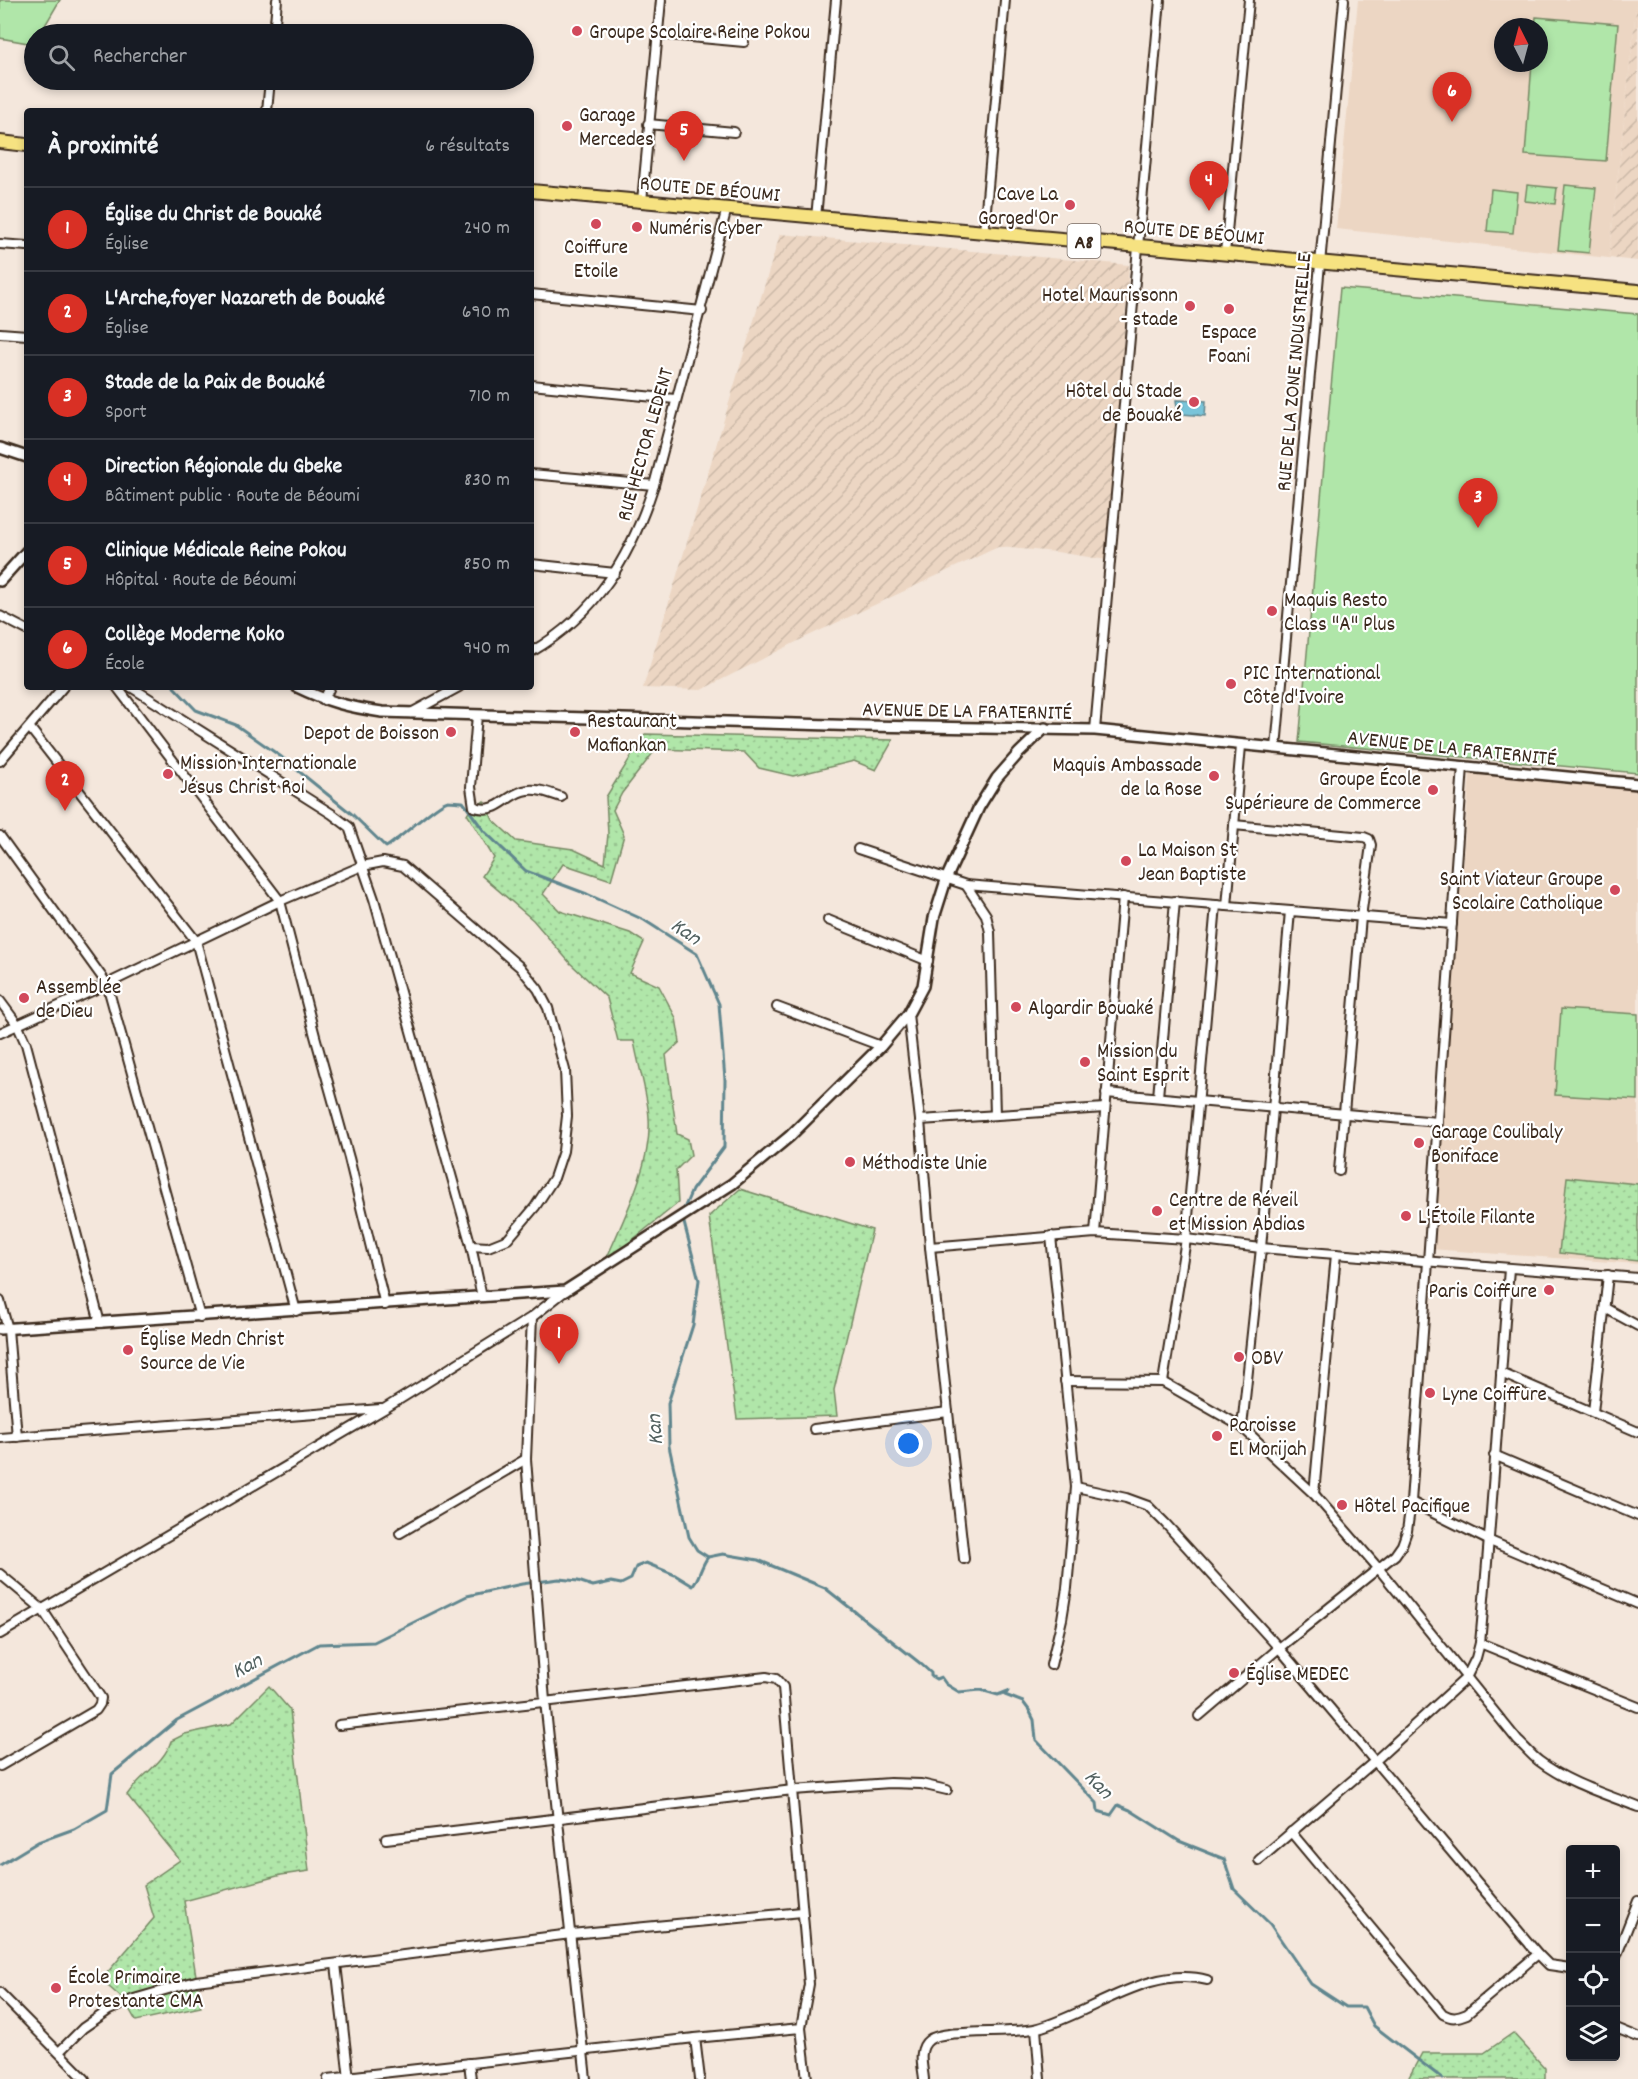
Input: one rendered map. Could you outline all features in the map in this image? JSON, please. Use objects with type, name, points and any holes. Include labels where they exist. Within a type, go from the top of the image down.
[{"type":"main road","points":[[0,142],[24,145]]},
{"type":"main road","name":"ROUTE DE BÉOUMI","points":[[534,191],[1638,291]]},
{"type":"street","points":[[275,24],[277,0]]},
{"type":"street","points":[[642,201],[661,0]]},
{"type":"street","points":[[816,218],[836,0]]},
{"type":"street","points":[[984,231],[1005,0]]},
{"type":"street","points":[[1095,730],[1160,0]]},
{"type":"street","points":[[1225,253],[1250,0]]},
{"type":"street","name":"RUE DE LA ZONE INDUSTRIELLE","points":[[1276,748],[1344,0]]},
{"type":"street","points":[[658,34],[744,42]]},
{"type":"street","points":[[267,108],[269,90]]},
{"type":"street","points":[[648,124],[734,132]]},
{"type":"street","name":"RUE HECTOR LEDENT","points":[[534,650],[579,618],[615,573],[629,550],[645,515],[728,208]]},
{"type":"street","points":[[0,244],[24,246]]},
{"type":"street","points":[[534,294],[702,310]]},
{"type":"street","points":[[0,333],[24,336]]},
{"type":"street","points":[[534,385],[675,399]]},
{"type":"street","points":[[0,448],[24,456]]},
{"type":"street","points":[[534,474],[654,485]]},
{"type":"street","points":[[0,581],[24,554]]},
{"type":"street","points":[[534,564],[615,573]]},
{"type":"street","points":[[0,616],[24,628]]},
{"type":"street","points":[[0,761],[61,690]]},
{"type":"street","points":[[119,690],[280,901],[349,1158],[385,1305]]},
{"type":"street","points":[[136,690],[349,827],[374,899],[471,1246],[482,1297]]},
{"type":"street","name":"AVENUE DE LA FRATERNITÉ","points":[[303,690],[324,700],[351,708],[411,713],[1095,730],[1638,784]]},
{"type":"street","points":[[324,700],[329,690]]},
{"type":"street","points":[[411,713],[453,690]]},
{"type":"street","points":[[477,714],[471,787],[474,807],[484,810],[498,806],[524,790],[545,791],[561,797]]},
{"type":"street","points":[[30,728],[196,940],[296,1311]]},
{"type":"street","points":[[0,1634],[384,1409],[532,1317],[565,1291],[732,1184],[790,1136],[881,1046],[908,1014],[922,986],[934,918],[947,877],[979,807],[997,778],[1045,728]]},
{"type":"street","points":[[1227,906],[1241,746]]},
{"type":"street","points":[[1199,1716],[1279,1648],[1379,1569],[1402,1545],[1407,1531],[1429,1261],[1463,765]]},
{"type":"street","points":[[1234,825],[1364,837],[1369,839],[1371,845],[1361,917],[1339,1171]]},
{"type":"street","points":[[0,836],[107,984],[200,1317]]},
{"type":"street","points":[[858,849],[966,885],[1452,924]]},
{"type":"street","points":[[0,1033],[280,901],[362,866],[383,862],[403,866],[520,967],[538,989],[548,1008],[565,1070],[567,1116],[563,1151],[554,1178],[535,1207],[508,1239],[488,1247],[471,1246]]},
{"type":"street","points":[[966,885],[986,915],[990,932],[995,1115]]},
{"type":"street","points":[[1095,1233],[1123,897]]},
{"type":"street","points":[[1158,1097],[1175,901]]},
{"type":"street","points":[[1163,1382],[1186,1239],[1216,904]]},
{"type":"street","points":[[1242,1427],[1261,1248],[1290,911]]},
{"type":"street","points":[[828,920],[928,961]]},
{"type":"street","points":[[0,1001],[17,1024],[26,1044],[100,1323]]},
{"type":"street","points":[[777,1007],[881,1046]]},
{"type":"street","points":[[908,1014],[920,1120],[930,1248],[964,1559]]},
{"type":"street","points":[[1106,1093],[1437,1122]]},
{"type":"street","points":[[920,1120],[1105,1108]]},
{"type":"street","points":[[930,1248],[1095,1233],[1638,1278]]},
{"type":"street","points":[[1051,1236],[1076,1487],[1067,1588],[1051,1665]]},
{"type":"street","points":[[1314,1494],[1336,1254]]},
{"type":"street","points":[[1259,1860],[1375,1761],[1466,1678],[1476,1658],[1480,1643],[1490,1541],[1494,1455],[1509,1269]]},
{"type":"street","points":[[1593,1412],[1608,1275]]},
{"type":"street","points":[[4,1329],[385,1305],[565,1291]]},
{"type":"street","points":[[0,1301],[17,1437]]},
{"type":"street","points":[[1605,1308],[1638,1326]]},
{"type":"street","points":[[532,1317],[526,1459],[545,1701],[586,2079]]},
{"type":"street","points":[[1501,1373],[1638,1432]]},
{"type":"street","points":[[1065,1381],[1163,1382],[1242,1427],[1314,1494],[1379,1569],[1518,1741],[1537,1760],[1584,1786],[1638,1807]]},
{"type":"street","points":[[0,1438],[384,1409]]},
{"type":"street","points":[[814,1429],[948,1412]]},
{"type":"street","points":[[1494,1455],[1638,1516]]},
{"type":"street","points":[[400,1533],[526,1459]]},
{"type":"street","points":[[1076,1487],[1126,1498],[1148,1506],[1279,1648],[1538,1954],[1549,1965],[1566,1967]]},
{"type":"street","points":[[1411,1502],[1490,1541],[1638,1604]]},
{"type":"street","points":[[0,1574],[42,1609],[101,1698],[96,1710],[0,1766]]},
{"type":"street","points":[[1480,1643],[1638,1707]]},
{"type":"street","points":[[339,1725],[766,1677],[776,1679],[783,1687],[809,1984],[801,2028],[807,2079]]},
{"type":"street","points":[[386,1839],[793,1790],[890,1783],[921,1784],[947,1791]]},
{"type":"street","points":[[1291,1832],[1443,2014],[1450,2018],[1458,2018],[1467,2014],[1538,1954]]},
{"type":"street","points":[[1618,1953],[1636,1913],[1638,1900]]},
{"type":"street","points":[[59,2052],[83,2028],[109,2010],[134,1999],[196,1981],[571,1934],[802,1912]]},
{"type":"street","points":[[336,1964],[349,2078]]},
{"type":"street","points":[[924,2079],[921,2055],[930,2039],[945,2035],[1036,2029],[1153,1982],[1174,1977],[1194,1976],[1206,1980]]},
{"type":"street","points":[[0,1993],[85,2079]]},
{"type":"street","points":[[328,2079],[801,2028]]},
{"type":"street","points":[[1036,2029],[1040,2079]]},
{"type":"street","points":[[1620,2030],[1638,2037]]},
{"type":"street","points":[[695,2038],[700,2079]]},
{"type":"street","points":[[469,2063],[471,2079]]},
{"type":"shaded area","points":[[1358,0],[1637,0],[1609,258],[1336,229]]},
{"type":"shaded area","points":[[1638,0],[1638,261],[1609,258]]},
{"type":"shaded area","points":[[780,234],[1129,265],[1107,560],[1057,552],[998,547],[804,638],[701,690],[643,688]]},
{"type":"shaded area","points":[[1470,774],[1638,790],[1638,1264],[1431,1249]]},
{"type":"green space","points":[[0,0],[60,0],[46,24],[24,24],[24,42],[0,38]]},
{"type":"green space","points":[[1548,18],[1618,24],[1606,161],[1525,155],[1531,72],[1548,72]]},
{"type":"green space","points":[[1527,185],[1557,188],[1555,204],[1525,201]]},
{"type":"green space","points":[[1565,185],[1596,188],[1589,253],[1558,250]]},
{"type":"green space","points":[[1491,189],[1517,192],[1513,233],[1487,231]]},
{"type":"green space","points":[[1340,288],[1638,314],[1638,773],[1299,742]]},
{"type":"green space","points":[[645,734],[893,740],[876,770],[854,761],[793,776],[759,768],[744,752],[656,749],[622,793],[613,810],[624,835],[611,880],[563,864],[543,894],[560,911],[630,933],[644,942],[630,973],[659,986],[676,1018],[680,1042],[666,1055],[677,1134],[688,1139],[691,1155],[676,1170],[678,1203],[605,1262],[635,1192],[649,1136],[647,1100],[634,1041],[618,1041],[607,998],[570,963],[533,920],[482,876],[494,858],[467,814],[484,801],[493,820],[516,841],[573,849],[605,864],[608,834],[606,797]]},
{"type":"green space","points":[[1561,1009],[1638,1014],[1638,1100],[1555,1095]]},
{"type":"green space","points":[[1567,1177],[1638,1184],[1638,1261],[1559,1253]]},
{"type":"green space","points":[[740,1189],[872,1230],[834,1390],[837,1416],[737,1419],[709,1216]]},
{"type":"green space","points":[[269,1686],[290,1710],[309,1871],[281,1875],[184,1901],[201,2007],[136,2021],[124,2000],[101,1980],[154,1918],[144,1885],[180,1860],[127,1795],[163,1756],[171,1741],[185,1734],[231,1724]]},
{"type":"green space","points":[[1513,2033],[1545,2068],[1545,2079],[1408,2079],[1422,2053],[1484,2053]]},
{"type":"water","points":[[1176,400],[1206,401],[1205,416],[1182,414],[1177,409]]},
{"type":"waterway","name":"Kan","points":[[177,690],[196,710],[236,725],[280,756],[353,815],[386,847],[443,803],[463,802],[484,831],[526,871],[587,894],[644,920],[697,954],[719,1004],[725,1080],[724,1147],[692,1190],[682,1213]]},
{"type":"waterway","name":"Kan","points":[[683,1219],[699,1280],[693,1325],[668,1403],[669,1446],[689,1537],[697,1550],[708,1557]]},
{"type":"waterway","name":"Kan","points":[[0,1865],[38,1842],[74,1829],[107,1810],[112,1774],[177,1720],[319,1644],[374,1642],[467,1596],[522,1584],[559,1579],[578,1581],[593,1586],[611,1582],[621,1584],[631,1579],[636,1567],[646,1563],[675,1575],[693,1586],[708,1557],[723,1554],[758,1560],[825,1588],[921,1664],[931,1673],[931,1676],[936,1679],[941,1677],[946,1684],[959,1692],[981,1690],[998,1695],[1008,1691],[1005,1695],[1023,1702],[1029,1710],[1034,1720],[1036,1740],[1097,1803],[1098,1811],[1111,1815],[1118,1805],[1179,1841],[1224,1859],[1234,1889],[1270,1924],[1311,1984],[1346,2007],[1364,2007],[1374,2026],[1443,2079]]},
{"type":"place","name":"Groupe Scolaire Reine Pokou","points":[[577,31]]},
{"type":"place","name":"Collège Moderne Koko","points":[[1452,122]]},
{"type":"place","name":"Garage Mercedes","points":[[567,126]]},
{"type":"place","name":"Clinique Médicale Reine Pokou","points":[[684,161]]},
{"type":"place","name":"Cave La Gorged'Or","points":[[1070,205]]},
{"type":"place","name":"Direction Régionale du Gbeke","points":[[1209,211]]},
{"type":"place","name":"Coiffure Etoile","points":[[596,224]]},
{"type":"place","name":"Numéris Cyber","points":[[637,227]]},
{"type":"place","name":"Hotel Maurissonn - stade","points":[[1190,306]]},
{"type":"place","name":"Espace Foani","points":[[1229,309]]},
{"type":"place","name":"Hôtel du Stade de Bouaké","points":[[1194,402]]},
{"type":"place","name":"Stade de la Paix de Bouaké","points":[[1478,528]]},
{"type":"place","name":"Maquis Resto Class \"A\" Plus","points":[[1272,611]]},
{"type":"place","name":"PIC International Côte d'Ivoire","points":[[1231,684]]},
{"type":"place","name":"Depot de Boisson","points":[[451,732]]},
{"type":"place","name":"Restaurant Mafiankan","points":[[575,732]]},
{"type":"place","name":"Mission Internationale Jésus Christ Roi","points":[[168,774]]},
{"type":"place","name":"Maquis Ambassade de la Rose","points":[[1214,776]]},
{"type":"place","name":"Groupe École Supérieure de Commerce","points":[[1433,790]]},
{"type":"place","name":"L'Arche,foyer Nazareth de Bouaké","points":[[65,811]]},
{"type":"place","name":"La Maison St Jean Baptiste","points":[[1126,861]]},
{"type":"place","name":"Saint Viateur Groupe Scolaire Catholique","points":[[1615,890]]},
{"type":"place","name":"Assemblée de Dieu","points":[[24,998]]},
{"type":"place","name":"Algardir Bouaké","points":[[1016,1007]]},
{"type":"place","name":"Mission du Saint Esprit","points":[[1085,1062]]},
{"type":"place","name":"Garage Coulibaly Boniface","points":[[1419,1143]]},
{"type":"place","name":"Méthodiste Unie","points":[[850,1162]]},
{"type":"place","name":"Centre de Réveil et Mission Abdias","points":[[1157,1211]]},
{"type":"place","name":"L'Étoile Filante","points":[[1406,1216]]},
{"type":"place","name":"Paris Coiffure","points":[[1549,1290]]},
{"type":"place","name":"Église Medn Christ Source de Vie","points":[[128,1350]]},
{"type":"place","name":"OBV","points":[[1239,1357]]},
{"type":"place","name":"Église du Christ de Bouaké","points":[[559,1364]]},
{"type":"place","name":"Lyne Coiffure","points":[[1430,1393]]},
{"type":"place","name":"Paroisse El Morijah","points":[[1217,1436]]},
{"type":"place","name":"Hôtel Pacifique","points":[[1342,1505]]},
{"type":"place","name":"Église MEDEC","points":[[1234,1673]]},
{"type":"place","name":"École Primaire Protestante CMA","points":[[56,1988]]}]
